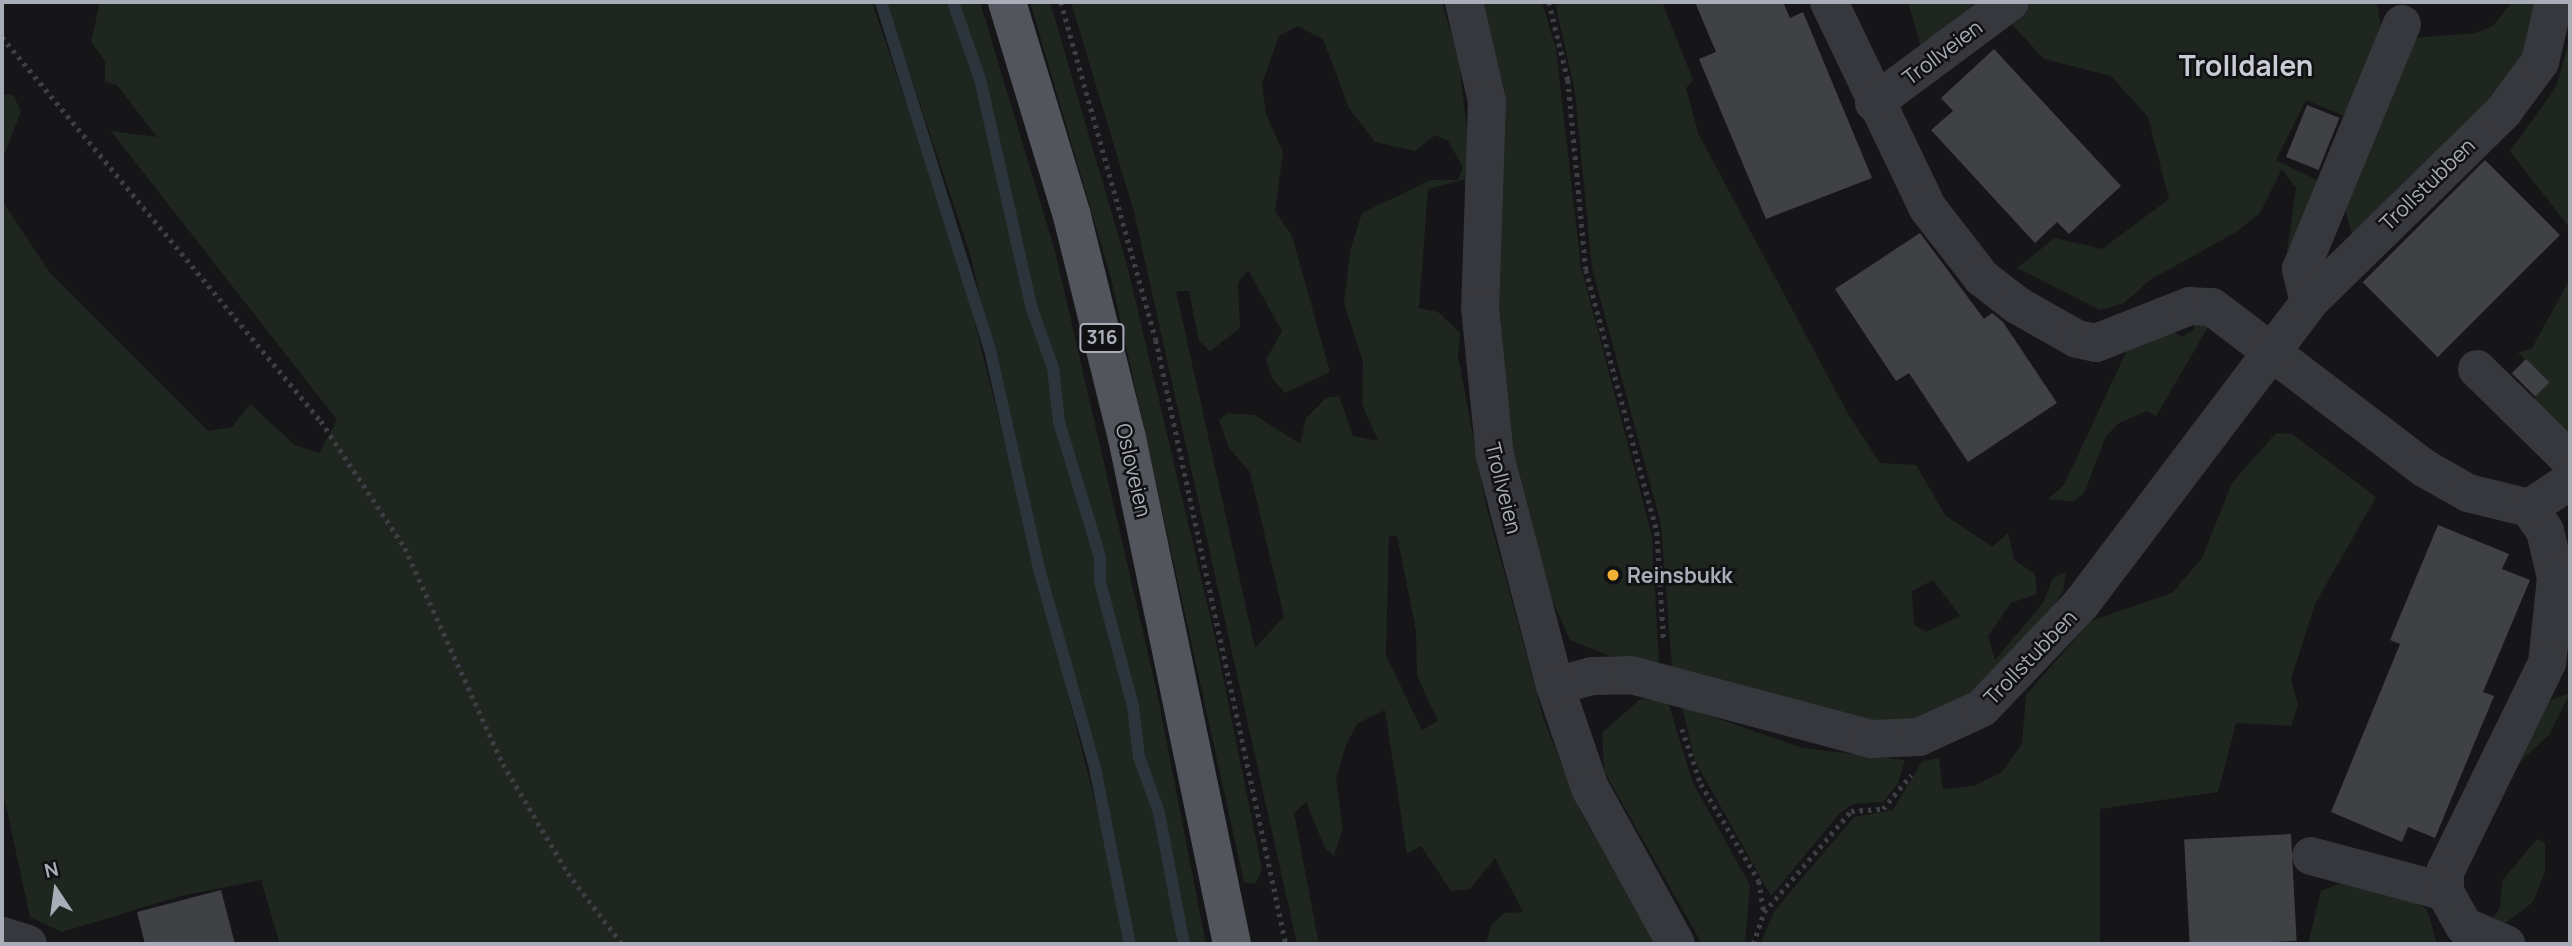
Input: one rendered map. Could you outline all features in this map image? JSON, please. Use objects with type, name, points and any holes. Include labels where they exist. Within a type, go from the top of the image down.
[{"type":"main road","name":"Osloveien","points":[[1007,2],[1072,216],[1127,438],[1232,944]]},
{"type":"street","name":"Trollveien","points":[[1464,2],[1487,101],[1480,307],[1485,405],[1555,686],[1590,788],[1676,944]]},
{"type":"street","points":[[1829,2],[1874,103],[1927,207],[1971,266],[2017,305],[2077,340],[2120,337],[2162,315],[2201,306],[2237,321],[2269,351],[2424,468],[2468,493],[2529,508],[2553,548],[2559,667],[2445,872],[2445,892],[2464,926],[2506,944]]},
{"type":"street","name":"Trollveien","points":[[1874,103],[2010,2]]},
{"type":"street","name":"Trollstubben","points":[[1555,686],[1592,676],[1667,682],[1823,731],[1871,739],[1919,737],[1959,720],[2041,652],[2309,302],[2510,103],[2540,62],[2554,2]]},
{"type":"street","points":[[2309,302],[2301,269],[2402,24]]},
{"type":"street","points":[[2477,369],[2570,460]]},
{"type":"street","points":[[2529,508],[2570,481]]},
{"type":"street","points":[[2311,856],[2445,892]]},
{"type":"street","points":[[2,936],[28,944]]},
{"type":"path","points":[[1061,2],[1156,340],[1286,944]]},
{"type":"path","points":[[1549,2],[1568,80],[1586,270],[1657,532],[1667,682],[1688,757],[1759,880],[1763,912]]},
{"type":"path","points":[[2,37],[321,421],[405,548],[503,764],[568,873],[622,944]]},
{"type":"path","points":[[1753,944],[1763,912],[1850,811],[1883,809],[1909,781]]},
{"type":"shaded area","points":[[100,2],[872,2],[958,256],[1104,838],[1097,762],[1050,599],[971,257],[886,2],[980,2],[1055,251],[1158,697],[1206,944],[280,944],[261,880],[181,896],[62,932],[30,917],[2,787],[2,94],[13,95],[21,111],[3,158],[3,202],[50,273],[208,431],[232,427],[250,404],[295,445],[319,453],[337,420],[111,131],[157,137],[117,85],[105,82],[105,61],[91,42]]},
{"type":"shaded area","points":[[1030,2],[1050,2],[1128,269],[1215,637],[1262,869],[1255,884],[1244,882],[1111,278]]},
{"type":"shaded area","points":[[1071,2],[1442,2],[1459,61],[1468,140],[1465,179],[1428,189],[1419,308],[1438,312],[1460,333],[1458,356],[1486,505],[1544,720],[1580,811],[1656,944],[1486,944],[1491,925],[1504,913],[1523,912],[1495,858],[1470,889],[1451,891],[1421,846],[1407,854],[1385,710],[1357,724],[1346,745],[1336,780],[1343,828],[1334,856],[1325,848],[1306,802],[1294,813],[1319,944],[1297,944],[1134,212]],"holes":[[[1297,26],[1323,39],[1349,108],[1375,142],[1415,151],[1435,135],[1448,141],[1463,167],[1458,180],[1431,180],[1362,213],[1350,251],[1344,303],[1363,362],[1362,404],[1378,441],[1353,436],[1339,396],[1326,398],[1306,418],[1300,444],[1255,415],[1227,413],[1219,420],[1229,448],[1250,472],[1284,617],[1255,648],[1176,291],[1189,291],[1199,341],[1210,351],[1240,328],[1238,283],[1248,270],[1282,331],[1266,360],[1272,378],[1285,393],[1330,372],[1292,236],[1275,211],[1283,152],[1266,114],[1262,84],[1279,36]],[[1389,536],[1397,536],[1416,631],[1417,676],[1438,721],[1422,730],[1386,656]]]},
{"type":"shaded area","points":[[1482,2],[1542,2],[1556,49],[1581,267],[1652,536],[1659,664],[1610,656],[1570,640],[1547,588],[1508,433],[1498,284],[1505,92]]},
{"type":"shaded area","points":[[1555,2],[1662,2],[1693,80],[1686,88],[1698,133],[1848,414],[1880,463],[1916,465],[1945,515],[1992,547],[2008,533],[2014,560],[2035,574],[2037,594],[2011,603],[1988,636],[1995,660],[2043,603],[2053,578],[2066,572],[2063,592],[2043,620],[1995,674],[1957,702],[1894,726],[1756,694],[1672,667],[1661,524],[1592,268],[1575,92]],"holes":[[[1933,580],[1960,616],[1926,632],[1914,625],[1912,591]]]},
{"type":"shaded area","points":[[1908,2],[1993,2],[1922,51]]},
{"type":"shaded area","points":[[2026,2],[2499,2],[2377,4],[2381,26],[2350,118],[2306,100],[2276,160],[2323,183],[2292,253],[2287,251],[2296,188],[2282,169],[2260,213],[2238,231],[2150,280],[2124,303],[2100,310],[2017,268],[2055,238],[2102,249],[2169,199],[2148,117],[2111,76],[2044,59],[2005,17]]},
{"type":"shaded area","points":[[2512,2],[2545,2],[2526,74],[2353,239],[2345,209],[2413,38],[2476,33],[2493,26]]},
{"type":"shaded area","points":[[2570,38],[2570,256],[2568,226],[2510,151],[2556,87]]},
{"type":"shaded area","points":[[2570,279],[2570,440],[2527,405],[2549,382],[2518,353],[2532,348]]},
{"type":"shaded area","points":[[2194,317],[2210,324],[2156,416],[2147,411],[2119,423],[2106,436],[2084,493],[2073,502],[2048,499],[2064,485],[2128,348],[2173,332],[2182,337],[2194,329]]},
{"type":"shaded area","points":[[2276,433],[2292,434],[2376,497],[2315,604],[2291,679],[2298,705],[2291,726],[2236,723],[2218,792],[2100,809],[2100,944],[1760,944],[1775,910],[1854,817],[1893,810],[1922,761],[1939,758],[1943,789],[1974,786],[2002,772],[2022,744],[2026,695],[2091,621],[2172,593],[2202,558],[2232,483]]},
{"type":"shaded area","points":[[2570,693],[2549,735],[2521,761],[2470,850],[2462,884],[2468,904],[2489,923],[2500,908],[2502,881],[2537,839],[2545,843],[2545,871],[2533,902],[2495,931],[2458,899],[2460,859],[2545,702]]},
{"type":"shaded area","points":[[1640,699],[1668,702],[1693,783],[1750,885],[1745,944],[1702,944],[1604,771],[1602,733]]},
{"type":"shaded area","points":[[1682,706],[1802,748],[1905,760],[1898,783],[1883,802],[1853,804],[1840,813],[1771,896],[1695,761]]},
{"type":"shaded area","points":[[2343,882],[2395,892],[2427,909],[2437,944],[2308,944],[2321,891]]},
{"type":"building","points":[[1695,2],[1783,2],[1790,18],[1803,12],[1872,178],[1766,219],[1699,59],[1716,52]]},
{"type":"building","points":[[1994,49],[2121,186],[2069,234],[2057,222],[2035,243],[1931,130],[1953,111],[1941,98]]},
{"type":"building","points":[[2307,105],[2339,118],[2318,170],[2286,157]]},
{"type":"building","points":[[2485,160],[2560,235],[2438,357],[2363,282]]},
{"type":"building","points":[[1920,233],[1984,319],[1992,313],[2003,322],[2057,403],[1968,462],[1909,373],[1896,381],[1835,289]]},
{"type":"building","points":[[2526,359],[2549,382],[2535,396],[2512,373]]},
{"type":"building","points":[[2438,525],[2509,554],[2502,569],[2530,580],[2483,692],[2494,696],[2435,838],[2408,827],[2402,842],[2331,812],[2400,644],[2390,640]]},
{"type":"building","points":[[2291,834],[2297,941],[2190,944],[2184,840]]},
{"type":"building","points":[[221,890],[235,944],[145,944],[137,912]]},
{"type":"waterway","points":[[881,2],[991,354],[1040,573],[1095,768],[1130,944]]},
{"type":"waterway","points":[[953,2],[980,79],[1032,309],[1053,368],[1059,422],[1100,557],[1100,582],[1133,706],[1139,757],[1159,813],[1184,944]]},
{"type":"place","name":"Reinsbukk","points":[[1613,575]]},
{"type":"district","name":"Trolldalen","points":[[2246,65]]}]
